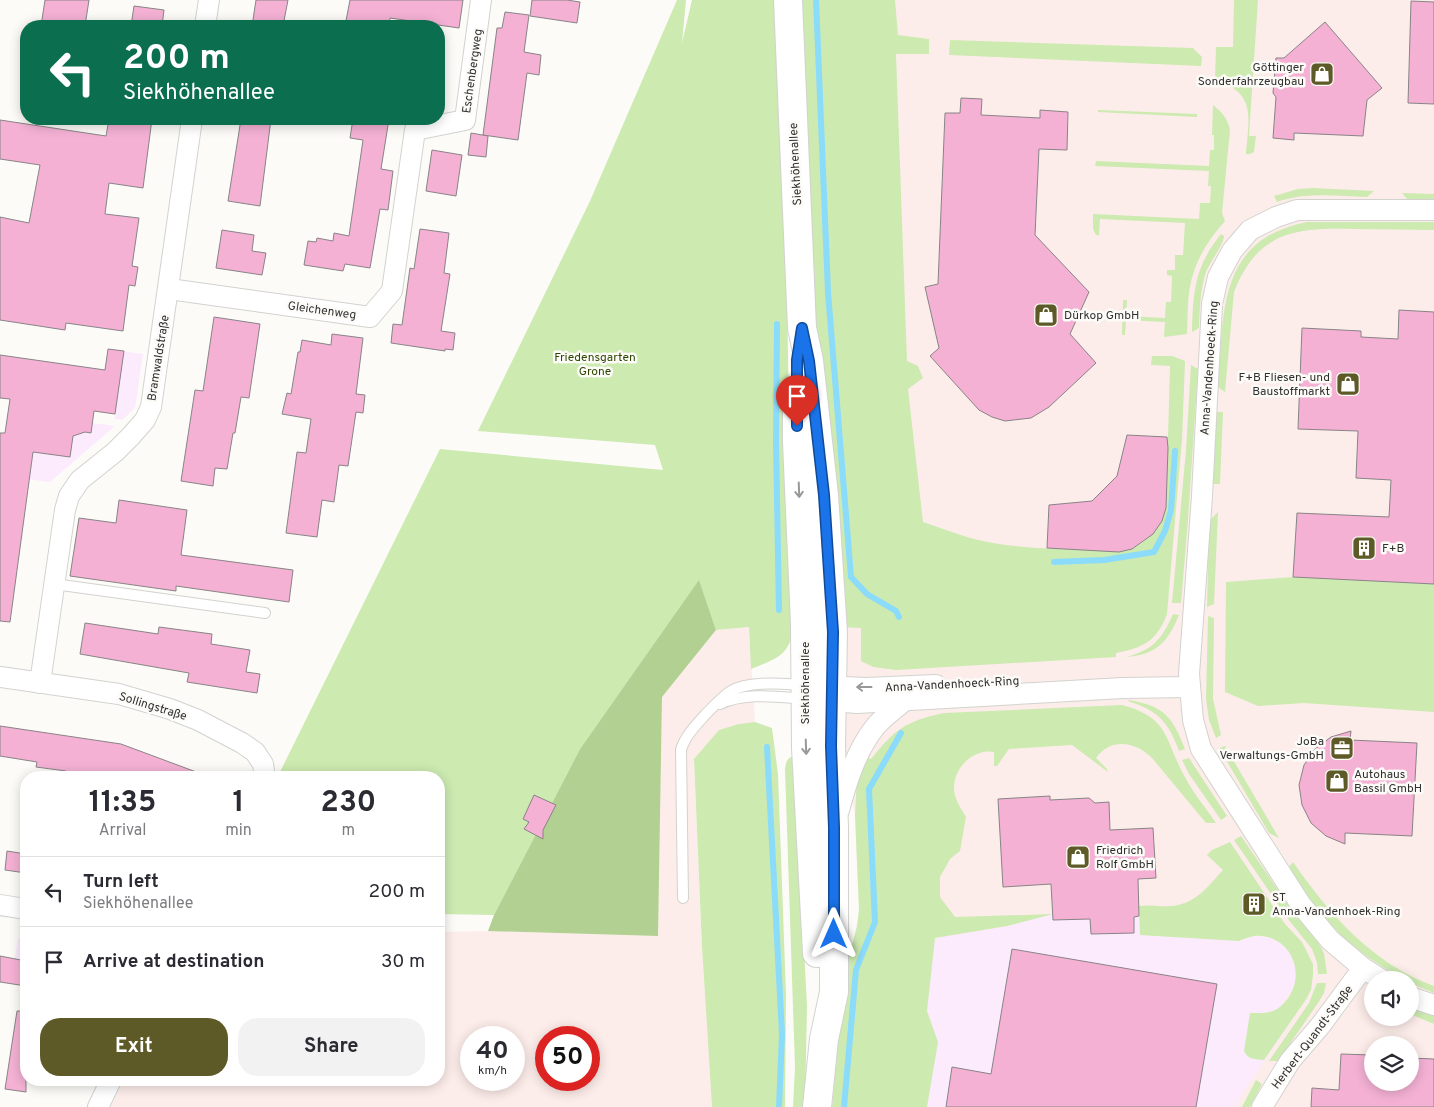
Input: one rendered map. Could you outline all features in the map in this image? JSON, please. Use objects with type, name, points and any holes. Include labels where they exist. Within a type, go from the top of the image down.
[{"type":"main road","name":"Siekhöhenallee","points":[[788,0],[802,328],[809,361],[824,495],[833,632],[819,693],[807,767],[817,952],[824,1039]]},
{"type":"main road","name":"Siekhöhenallee","points":[[817,1107],[824,1039],[834,992],[834,827],[831,752],[819,693]]},
{"type":"street","points":[[206,20],[208,0]]},
{"type":"street","name":"Eschenbergweg","points":[[445,124],[465,120],[482,0]]},
{"type":"street","name":"Bramwaldstraße","points":[[40,683],[68,496],[80,480],[115,452],[140,426],[151,407],[191,125]]},
{"type":"street","name":"Eschenbergweg","points":[[415,130],[440,125]]},
{"type":"street","name":"Gleichenweg","points":[[169,289],[370,317],[392,290],[415,130]]},
{"type":"street","name":"Anna-Vandenhoeck-Ring","points":[[1368,971],[1330,940],[1301,905],[1201,749],[1194,720],[1189,681],[1212,304],[1218,277],[1232,251],[1250,230],[1276,216],[1297,210],[1434,210]]},
{"type":"street","name":"Sollingstraße","points":[[0,677],[119,694],[170,709],[213,727],[242,742],[255,752],[264,771]]},
{"type":"street","name":"Anna-Vandenhoeck-Ring","points":[[819,693],[866,688],[1189,681]]},
{"type":"street","name":"Anna-Vandenhoeck-Ring","points":[[819,693],[857,703],[1123,688],[1189,681]]},
{"type":"street","name":"Anna-Vandenhoeck-Ring","points":[[834,827],[847,781],[862,746],[876,726],[904,700]]},
{"type":"street","points":[[0,906],[20,908]]},
{"type":"street","name":"Herbert-Quandt-Straße","points":[[1262,1107],[1290,1061],[1320,1026],[1363,968]]},
{"type":"street","points":[[1419,1000],[1434,1006]]},
{"type":"street","points":[[98,1107],[108,1086]]},
{"type":"lane","points":[[54,584],[265,613]]},
{"type":"lane","points":[[683,898],[681,750],[689,734],[707,713],[727,701],[739,698],[819,693]]},
{"type":"shaded area","points":[[799,0],[1434,0],[1434,1107],[832,1107],[859,910],[855,815],[841,750]]},
{"type":"shaded area","points":[[108,349],[143,354],[135,408],[122,420],[115,419],[115,414],[98,412]]},
{"type":"shaded area","points":[[21,413],[115,426],[50,482],[12,477]]},
{"type":"shaded area","points":[[749,627],[755,722],[739,724],[694,759],[702,947],[712,1107],[110,1107],[121,1086],[445,1086],[445,932],[488,931],[657,936],[662,697],[716,630]]},
{"type":"shaded area","points":[[1053,914],[1054,920],[1139,916],[1141,935],[1239,941],[1253,936],[1268,937],[1280,943],[1288,951],[1295,964],[1297,978],[1294,988],[1279,1008],[1294,1017],[1235,1107],[927,1107],[938,1042],[927,1011],[934,938],[1007,926]]},
{"type":"shaded area","points":[[18,938],[20,938],[20,976],[12,974]]},
{"type":"green space","name":"Friedensgarten Grone","points":[[677,0],[686,0],[682,43],[692,0],[777,0],[787,301],[793,628],[791,638],[780,656],[751,669],[749,627],[716,630],[699,581],[580,749],[494,915],[445,914],[445,771],[280,771],[440,449],[663,470],[655,445],[478,431],[590,201]]},
{"type":"green space","points":[[799,0],[895,0],[898,35],[929,39],[929,54],[896,54],[907,361],[918,366],[923,378],[908,389],[923,522],[975,539],[1010,546],[1132,549],[1149,537],[1166,508],[1170,366],[1151,365],[1152,356],[1172,356],[1185,361],[1182,439],[1167,614],[1159,631],[1141,646],[1116,653],[1116,657],[896,670],[873,667],[861,661],[861,628],[840,627],[820,361],[808,255]]},
{"type":"green space","points":[[1234,0],[1258,0],[1249,136],[1256,136],[1254,152],[1250,154],[1246,154],[1249,119],[1244,100],[1238,92],[1229,86],[1215,81],[1216,47],[1233,47]]},
{"type":"green space","points":[[950,40],[1193,48],[1202,57],[1201,66],[949,55]]},
{"type":"green space","points":[[1213,105],[1224,116],[1230,130],[1222,213],[1225,221],[1198,260],[1189,293],[1187,334],[1164,337],[1165,322],[1126,320],[1125,335],[1122,335],[1123,300],[1127,300],[1126,316],[1165,318],[1166,302],[1171,302],[1172,276],[1167,275],[1167,270],[1175,270],[1175,255],[1183,255],[1185,223],[1100,219],[1099,235],[1096,235],[1093,229],[1093,214],[1199,219],[1200,203],[1210,203],[1211,186],[1208,186],[1209,171],[1095,166],[1096,161],[1209,166],[1210,150],[1214,150],[1214,135],[1212,135]]},
{"type":"green space","points":[[1098,110],[1197,114],[1197,117],[1098,112]]},
{"type":"green space","points":[[1298,189],[1374,191],[1367,197],[1310,196],[1277,202],[1274,196]]},
{"type":"green space","points":[[1402,193],[1434,194],[1434,201],[1407,199]]},
{"type":"green space","points":[[1307,222],[1434,222],[1434,230],[1314,230],[1296,232],[1281,237],[1267,245],[1255,256],[1234,292],[1225,392],[1218,387],[1225,307],[1231,284],[1240,263],[1256,245],[1277,231]]},
{"type":"green space","points":[[1221,234],[1224,236],[1223,239],[1204,279],[1199,328],[1192,332],[1193,304],[1197,280],[1206,257]]},
{"type":"green space","points":[[1191,365],[1198,369],[1188,520],[1181,603],[1172,603],[1186,450]]},
{"type":"green space","points":[[1216,412],[1223,412],[1220,484],[1212,484]]},
{"type":"green space","points":[[1218,512],[1214,604],[1207,607],[1209,521]]},
{"type":"green space","points":[[1293,577],[1434,584],[1434,712],[1304,703],[1258,706],[1225,692],[1226,582]]},
{"type":"green space","points":[[699,580],[716,630],[662,697],[658,936],[488,931],[494,915],[580,749]]},
{"type":"green space","points":[[1173,614],[1179,615],[1170,633],[1160,645],[1145,653],[1126,657],[1143,651],[1156,642]]},
{"type":"green space","points":[[1208,616],[1214,618],[1213,699],[1221,735],[1216,738],[1209,720],[1206,699]]},
{"type":"green space","points":[[1129,700],[1141,702],[1159,709],[1165,714],[1176,728],[1185,749],[1179,751],[1171,732],[1161,718]]},
{"type":"green space","points":[[1122,705],[1138,710],[1158,724],[1169,741],[1188,783],[1216,823],[1206,823],[1152,758],[1139,748],[1131,745],[1124,744],[1109,747],[1096,758],[1108,772],[1072,745],[1009,749],[997,766],[994,766],[994,752],[979,753],[966,761],[957,773],[954,788],[955,796],[966,817],[960,851],[950,859],[940,877],[940,897],[955,917],[1053,914],[1007,926],[935,938],[927,1011],[938,1042],[927,1107],[832,1107],[845,972],[857,926],[859,910],[855,815],[857,777],[866,757],[871,759],[887,740],[902,728],[920,719],[944,713]]},
{"type":"green space","points":[[755,722],[772,728],[778,774],[786,995],[785,1107],[712,1107],[702,947],[694,759],[719,730],[739,724]]},
{"type":"green space","points":[[1225,746],[1279,838],[1269,833],[1219,748]]},
{"type":"green space","points":[[794,756],[807,1006],[805,1107],[793,1107],[795,1067],[785,769],[787,761]]},
{"type":"green space","points":[[1189,758],[1227,816],[1221,820],[1189,774],[1182,760]]},
{"type":"green space","points":[[1241,836],[1296,916],[1318,942],[1324,953],[1327,974],[1318,974],[1317,963],[1312,949],[1288,919],[1234,840]]},
{"type":"green space","points":[[1230,842],[1285,924],[1302,942],[1313,964],[1311,990],[1264,1060],[1250,1058],[1244,1051],[1250,1013],[1274,1011],[1283,1005],[1290,995],[1296,974],[1290,954],[1284,946],[1276,940],[1254,936],[1239,941],[1140,935],[1139,906],[1178,905],[1198,896],[1223,870],[1207,855],[1212,850]]},
{"type":"green space","points":[[1293,862],[1337,918],[1354,935],[1372,951],[1402,971],[1390,971],[1363,954],[1341,935],[1316,908],[1289,867]]},
{"type":"green space","points":[[1419,979],[1434,986],[1434,993],[1419,987]]},
{"type":"green space","points":[[1317,983],[1326,983],[1324,993],[1318,1003],[1278,1061],[1269,1061],[1309,1003]]},
{"type":"green space","points":[[1419,1011],[1434,1016],[1434,1024],[1419,1018]]},
{"type":"green space","points":[[1256,1080],[1262,1084],[1250,1107],[1242,1107]]},
{"type":"building","points":[[45,0],[89,0],[86,20],[42,20]]},
{"type":"building","points":[[256,0],[288,0],[284,20],[253,20]]},
{"type":"building","points":[[350,0],[463,0],[459,28],[445,26],[445,20],[390,18],[390,20],[346,20]]},
{"type":"building","points":[[532,0],[580,2],[577,23],[530,16]]},
{"type":"building","points":[[1411,1],[1434,2],[1434,104],[1408,103]]},
{"type":"building","points":[[134,6],[164,10],[163,20],[132,20]]},
{"type":"building","points":[[505,12],[529,15],[524,52],[541,55],[539,75],[527,73],[518,140],[483,135],[497,28],[502,28]]},
{"type":"building","name":"Göttinger Sonderfahrzeugbau","points":[[1325,22],[1382,88],[1367,100],[1363,136],[1294,133],[1294,140],[1273,138],[1276,97],[1273,93],[1276,58],[1284,58]]},
{"type":"building","points":[[961,98],[982,99],[981,115],[1040,118],[1040,110],[1068,112],[1067,150],[1039,149],[1035,235],[1089,292],[1070,334],[1096,363],[1049,407],[1031,418],[1005,421],[979,410],[930,356],[939,348],[925,287],[938,284],[945,113],[960,113]]},
{"type":"building","points":[[0,120],[20,123],[20,125],[33,125],[106,136],[108,125],[151,125],[143,188],[109,183],[105,214],[139,218],[132,266],[138,267],[135,286],[129,285],[123,331],[66,323],[65,330],[0,320],[0,217],[29,223],[40,165],[0,159]]},
{"type":"building","points":[[240,125],[270,125],[260,206],[228,201]]},
{"type":"building","points":[[352,125],[388,125],[381,169],[393,171],[388,210],[380,209],[370,268],[345,264],[343,271],[304,265],[308,241],[316,242],[317,238],[333,241],[334,233],[349,236],[363,140],[350,138]]},
{"type":"building","points":[[471,133],[488,136],[486,157],[468,155]]},
{"type":"building","points":[[432,150],[462,155],[456,196],[426,191]]},
{"type":"building","points":[[420,229],[449,233],[444,273],[450,274],[441,331],[455,333],[453,350],[445,349],[445,351],[391,343],[393,324],[402,325],[410,268],[414,269]]},
{"type":"building","points":[[222,230],[254,235],[252,251],[266,253],[262,275],[216,268]]},
{"type":"building","points":[[1399,310],[1434,312],[1434,584],[1293,577],[1297,513],[1389,517],[1391,480],[1356,478],[1358,431],[1298,429],[1302,328],[1361,331],[1361,337],[1398,339]]},
{"type":"building","points":[[214,317],[260,324],[249,398],[241,397],[227,469],[215,468],[213,486],[181,481],[195,390],[203,391]]},
{"type":"building","points":[[332,334],[363,338],[356,394],[365,395],[363,413],[356,412],[348,466],[339,465],[334,502],[322,500],[317,537],[286,533],[297,452],[306,453],[311,419],[282,414],[287,393],[291,394],[298,352],[300,352],[302,340],[331,345]]},
{"type":"building","points":[[108,349],[124,351],[115,414],[94,411],[91,433],[85,432],[73,436],[70,457],[33,452],[10,622],[0,621],[0,433],[5,433],[10,399],[0,398],[0,355],[105,370]]},
{"type":"building","points":[[1127,435],[1167,437],[1166,508],[1162,521],[1153,534],[1132,549],[1119,552],[1047,548],[1049,505],[1092,501],[1117,476]]},
{"type":"building","points":[[119,500],[187,510],[181,555],[293,570],[289,602],[176,586],[176,591],[70,576],[79,518],[116,523]]},
{"type":"building","points":[[85,623],[158,634],[159,627],[212,634],[211,644],[250,650],[246,672],[260,674],[257,693],[187,682],[189,673],[80,654]]},
{"type":"building","points":[[0,726],[121,744],[194,771],[66,771],[36,767],[37,762],[0,756]]},
{"type":"building","points":[[1351,731],[1350,740],[1417,743],[1412,836],[1345,833],[1345,844],[1326,836],[1311,823],[1302,805],[1299,785],[1304,765],[1315,749],[1331,737]]},
{"type":"building","points":[[534,795],[556,805],[543,830],[543,839],[524,829],[529,822],[523,819]]},
{"type":"building","name":"Friedrich Rolf GmbH","points":[[1050,796],[1050,800],[1089,798],[1095,803],[1109,802],[1110,830],[1153,828],[1156,878],[1138,879],[1139,916],[1134,917],[1134,933],[1091,934],[1090,919],[1053,920],[1051,884],[1003,887],[998,799]]},
{"type":"building","points":[[7,851],[20,853],[20,872],[5,870]]},
{"type":"building","points":[[1012,949],[1217,984],[1196,1107],[946,1107],[952,1067],[991,1074]]},
{"type":"building","points":[[0,956],[20,960],[20,985],[0,982]]},
{"type":"building","points":[[17,1011],[20,1011],[20,1086],[26,1086],[26,1092],[5,1089]]},
{"type":"building","points":[[1341,1054],[1364,1055],[1364,1091],[1419,1091],[1419,1058],[1434,1059],[1434,1107],[1311,1107],[1312,1088],[1339,1090]]},
{"type":"waterway","points":[[816,0],[828,292],[851,577],[867,594],[896,611],[899,617]]},
{"type":"waterway","points":[[777,324],[776,442],[779,610]]},
{"type":"waterway","points":[[1054,562],[1104,560],[1154,552],[1165,531],[1171,510],[1175,451]]},
{"type":"waterway","points":[[844,1107],[856,970],[875,922],[869,789],[901,733]]},
{"type":"waterway","points":[[767,747],[782,1034],[779,1107]]},
{"type":"place","name":"Göttinger Sonderfahrzeugbau","points":[[1322,74]]},
{"type":"place","name":"Dürkop GmbH","points":[[1046,315]]},
{"type":"place","name":"F+B Fliesen- und Baustoffmarkt","points":[[1348,384]]},
{"type":"place","name":"F+B","points":[[1364,548]]},
{"type":"place","name":"JoBa Verwaltungs-GmbH","points":[[1342,748]]},
{"type":"place","name":"Autohaus Bassil GmbH","points":[[1337,781]]},
{"type":"place","name":"Friedrich Rolf GmbH","points":[[1078,857]]},
{"type":"place","name":"ST Anna-Vandenhoek-Ring","points":[[1254,904]]},
{"type":"route","points":[[797,426],[797,360],[802,328],[809,361],[824,495],[833,632],[831,758],[834,827],[834,934]]}]
